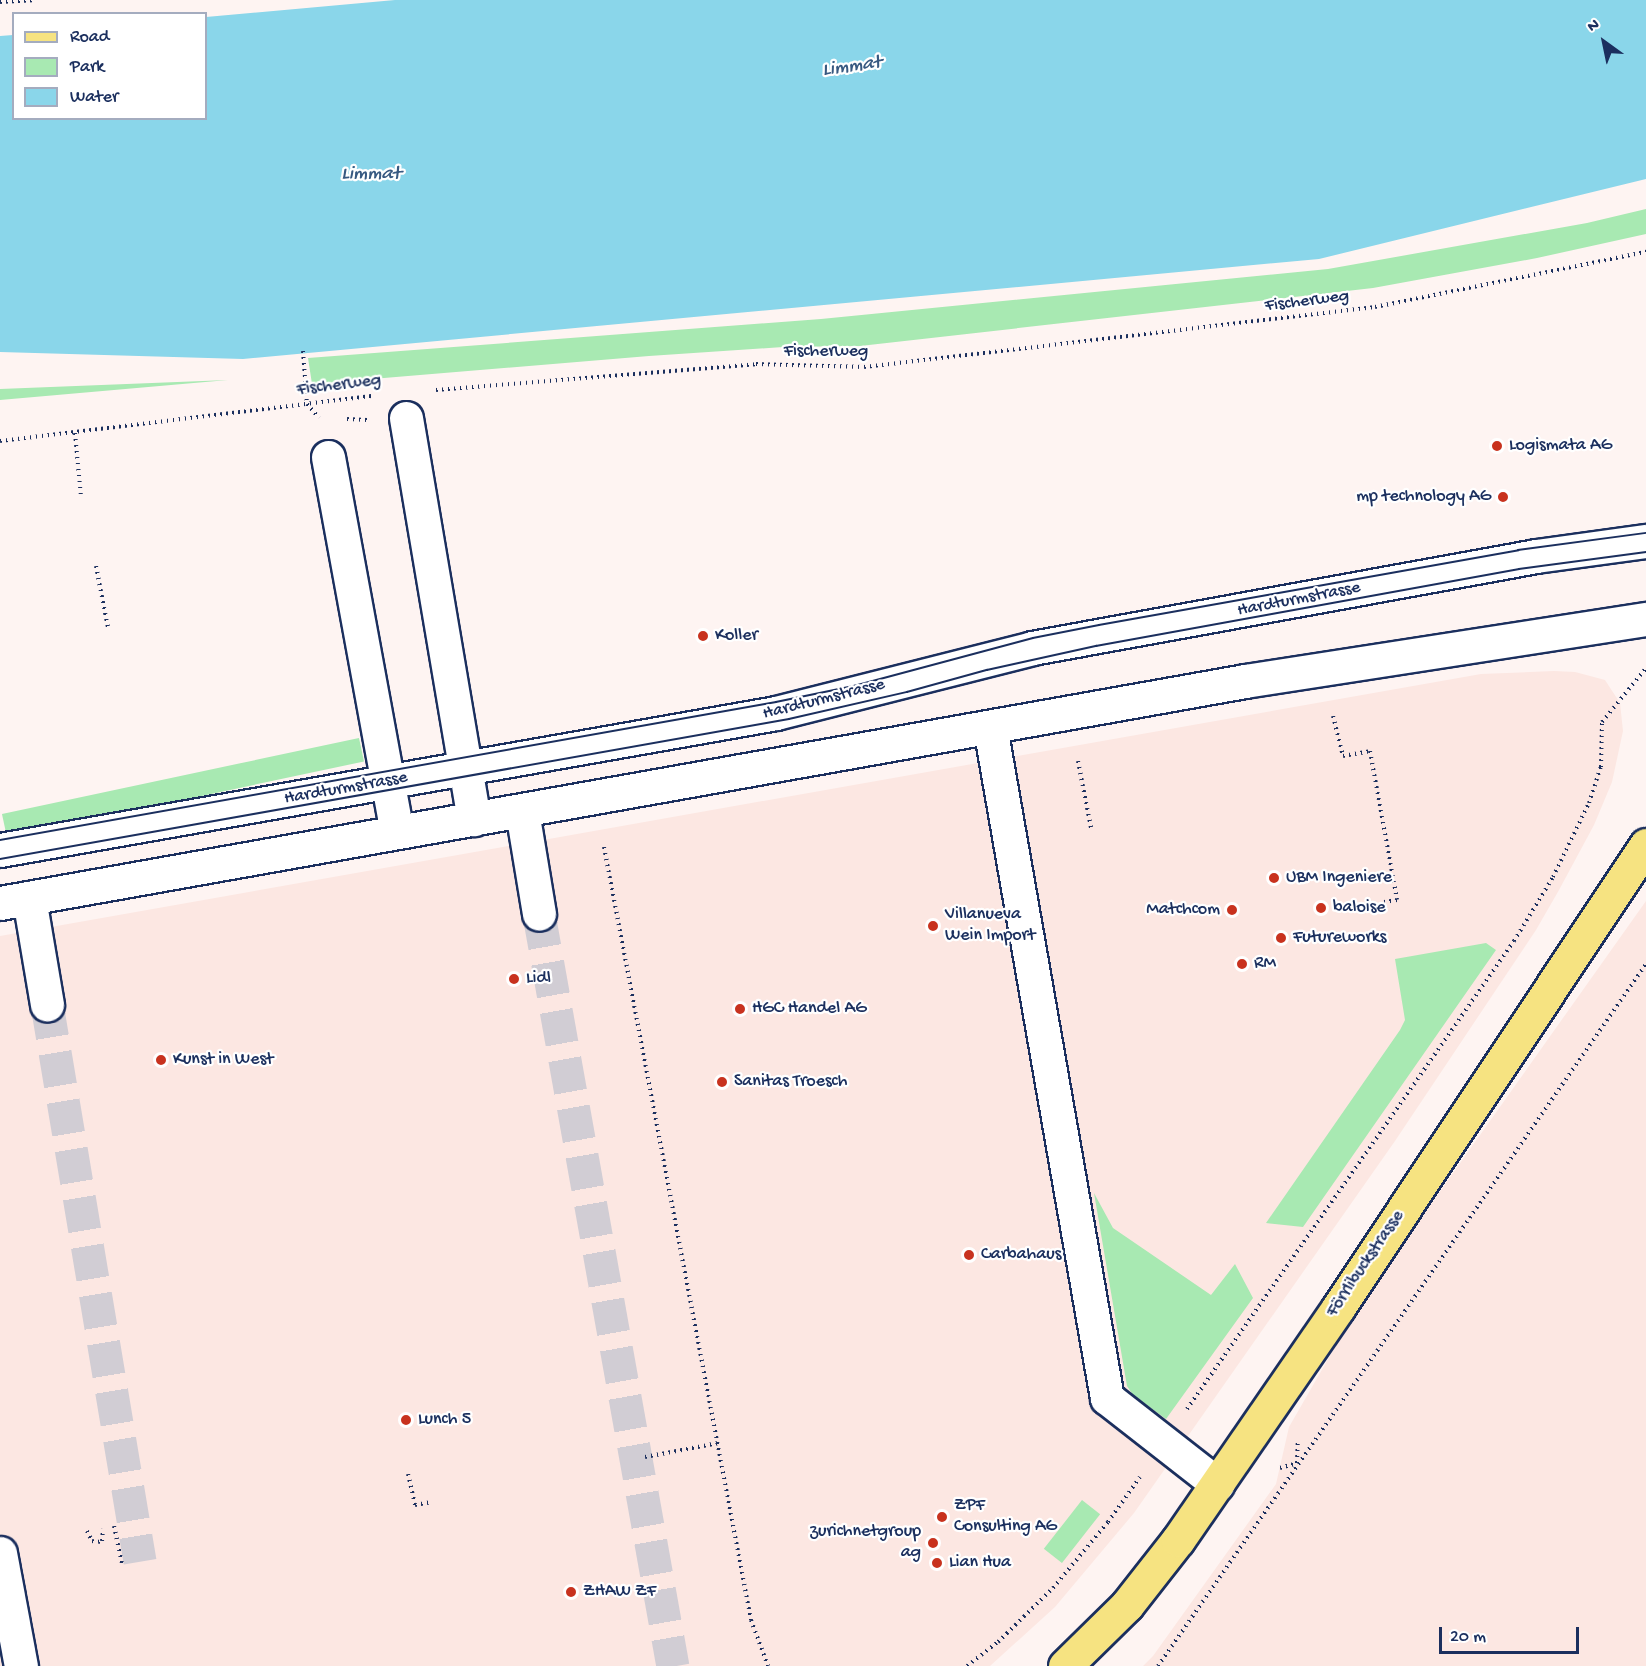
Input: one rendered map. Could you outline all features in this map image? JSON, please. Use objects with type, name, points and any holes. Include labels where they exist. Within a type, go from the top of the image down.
[{"type":"main road","name":"Förrlibuckstrasse","points":[[1065,1666],[1127,1605],[1178,1540],[1344,1298],[1646,845]]},
{"type":"street","points":[[406,418],[474,819]]},
{"type":"street","points":[[328,457],[398,832]]},
{"type":"street","name":"Hardturmstrasse","points":[[0,850],[776,713],[1032,648],[1525,558],[1646,541]]},
{"type":"street","points":[[47,1004],[15,901],[1245,681],[1646,619]]},
{"type":"street","points":[[990,727],[1107,1398],[1217,1484]]},
{"type":"street","points":[[522,811],[539,914]]},
{"type":"street","points":[[0,1553],[21,1666]]},
{"type":"path","points":[[0,3],[33,0]]},
{"type":"path","name":"Fischerweg","points":[[424,390],[756,364],[864,367],[1375,308],[1646,252]]},
{"type":"path","points":[[303,351],[307,404]]},
{"type":"path","name":"Fischerweg","points":[[0,441],[377,395]]},
{"type":"path","points":[[75,433],[81,496]]},
{"type":"path","points":[[96,566],[108,628]]},
{"type":"path","points":[[967,1666],[998,1642],[1053,1588],[1108,1522],[1459,1023],[1553,878],[1589,802],[1601,767],[1602,722],[1646,668]]},
{"type":"path","points":[[1333,716],[1343,756],[1370,751],[1397,900],[1384,902]]},
{"type":"path","points":[[1078,761],[1091,828]]},
{"type":"path","points":[[604,847],[751,1620],[768,1666]]},
{"type":"path","points":[[1158,1666],[1646,964]]},
{"type":"path","points":[[645,1457],[719,1443]]},
{"type":"path","points":[[408,1474],[415,1505],[432,1502]]},
{"type":"path","points":[[114,1526],[122,1565]]},
{"type":"path","points":[[87,1531],[92,1541],[98,1542],[102,1541],[103,1529]]},
{"type":"shaded area","points":[[1575,672],[1605,680],[1620,703],[1623,731],[1612,782],[1594,825],[1559,890],[1536,930],[1395,1141],[1134,1513],[1055,1607],[990,1666],[0,1666],[0,936],[1481,674]]},
{"type":"shaded area","points":[[1646,901],[1646,1666],[1143,1666],[1153,1656],[1276,1484],[1289,1427],[1358,1307]]},
{"type":"green space","points":[[1646,209],[1646,234],[1537,258],[1373,288],[860,346],[783,347],[649,356],[312,384],[308,358],[821,319],[1328,269],[1587,223]]},
{"type":"green space","points":[[228,380],[0,400],[0,389]]},
{"type":"green space","points":[[359,738],[364,761],[7,837],[2,814]]},
{"type":"green space","points":[[1486,943],[1496,950],[1303,1227],[1266,1223],[1405,1020],[1395,959]]},
{"type":"green space","points":[[1094,1193],[1113,1228],[1211,1295],[1235,1264],[1253,1298],[1166,1419],[1133,1395],[1127,1386]]},
{"type":"green space","points":[[1082,1500],[1100,1514],[1062,1563],[1044,1549]]},
{"type":"water","name":"Limmat","points":[[395,0],[1646,0],[1646,179],[1319,259],[243,359],[0,352],[0,36],[12,35],[12,120],[207,120],[207,17]]},
{"type":"tunnel","points":[[539,914],[673,1666]]},
{"type":"tunnel","points":[[47,1004],[140,1561]]},
{"type":"tram line","points":[[0,840],[776,702],[854,686],[1033,638],[1099,625],[1518,550],[1646,533]]},
{"type":"tram line","points":[[0,859],[789,719],[907,692],[987,670],[1096,646],[1519,569],[1646,552]]},
{"type":"place","name":"Logismata AG","points":[[1497,446]]},
{"type":"place","name":"mp technology AG","points":[[1503,497]]},
{"type":"place","name":"Koller","points":[[703,636]]},
{"type":"place","name":"UBM Ingeniere","points":[[1274,878]]},
{"type":"place","name":"baloise","points":[[1321,908]]},
{"type":"place","name":"Matchcom","points":[[1232,910]]},
{"type":"place","name":"Villanueva Wein Import","points":[[933,926]]},
{"type":"place","name":"Futureworks","points":[[1281,938]]},
{"type":"place","name":"RM","points":[[1242,964]]},
{"type":"place","name":"Lidl","points":[[514,979]]},
{"type":"place","name":"HGC Handel AG","points":[[740,1009]]},
{"type":"place","name":"Kunst in West","points":[[161,1060]]},
{"type":"place","name":"Sanitas Troesch","points":[[722,1082]]},
{"type":"place","name":"Carbahaus","points":[[969,1255]]},
{"type":"place","name":"Lunch 5","points":[[406,1420]]},
{"type":"place","name":"ZPF Consulting AG","points":[[942,1517]]},
{"type":"place","name":"zurichnetgroup ag","points":[[933,1543]]},
{"type":"place","name":"Lian Hua","points":[[937,1563]]},
{"type":"place","name":"ZHAW ZF","points":[[571,1592]]}]
